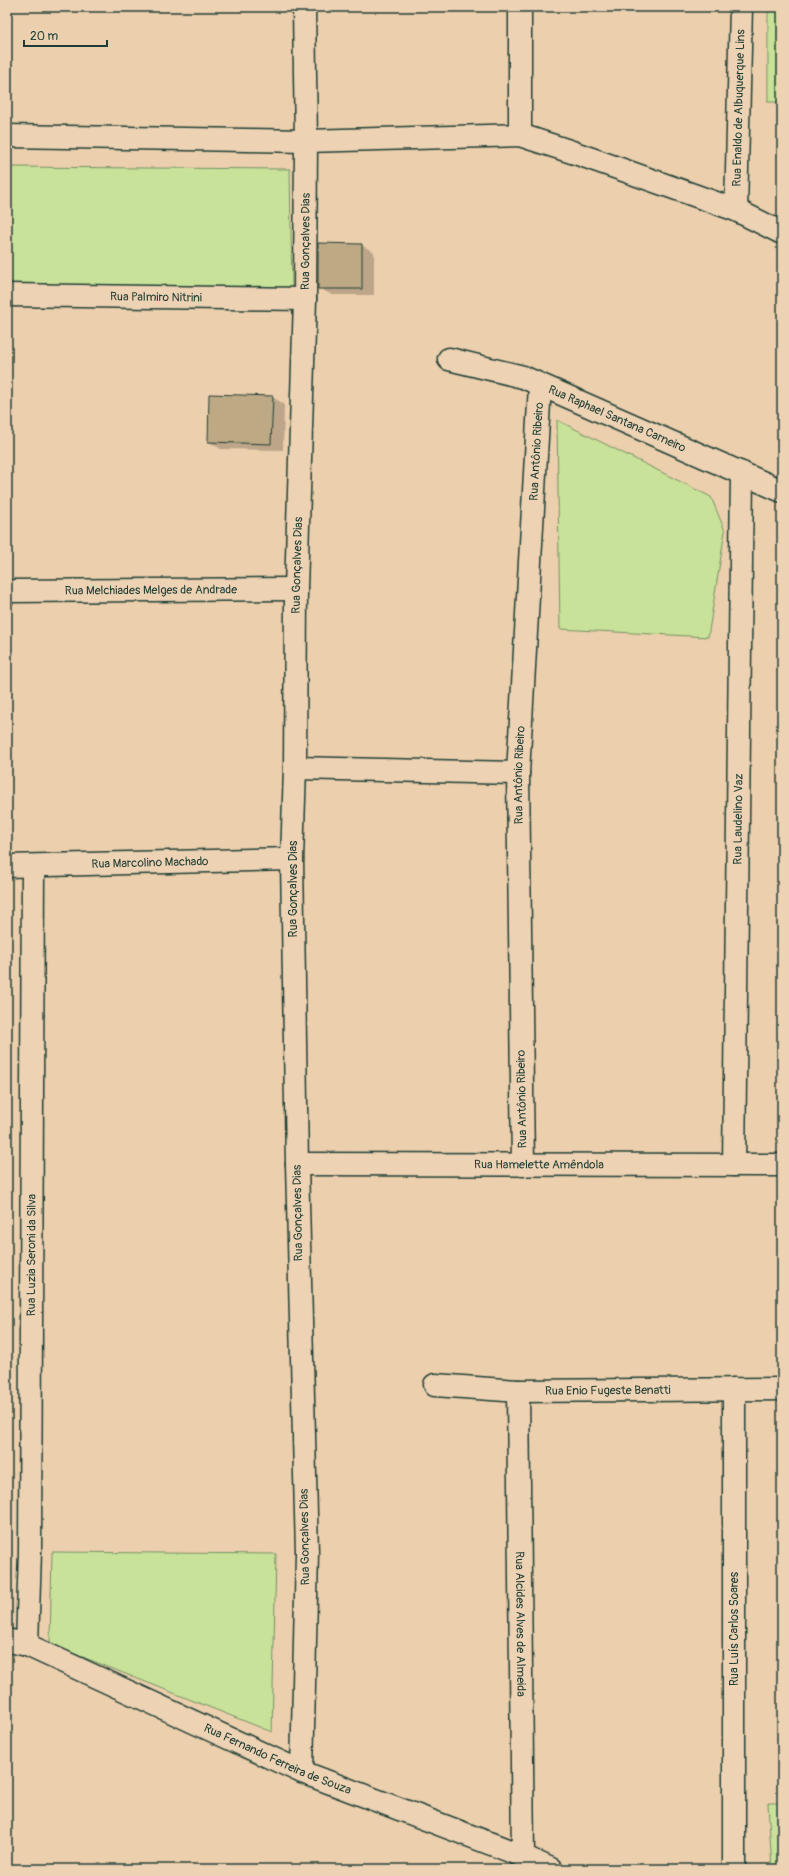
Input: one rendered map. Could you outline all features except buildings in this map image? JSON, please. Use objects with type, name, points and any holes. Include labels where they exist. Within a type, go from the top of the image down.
[{"type":"street","name":"Rua Gonçalves Dias","points":[[302,1772],[307,1553],[297,1164],[292,859],[295,768],[296,589],[304,299],[306,141],[304,7]]},
{"type":"street","points":[[520,7],[520,135]]},
{"type":"street","name":"Rua Enaldo de Albuquerque Lins","points":[[736,210],[741,7]]},
{"type":"street","points":[[7,136],[306,141],[520,135],[736,210],[782,233]]},
{"type":"street","name":"Rua Palmiro Nitrini","points":[[7,295],[304,299]]},
{"type":"street","name":"Rua Raphael Santana Carneiro","points":[[449,359],[523,377],[782,491]]},
{"type":"street","name":"Rua Antônio Ribeiro","points":[[523,1165],[518,773],[540,385]]},
{"type":"street","name":"Rua Laudelino Vaz","points":[[734,1164],[742,473]]},
{"type":"street","name":"Rua Melchiades Melges de Andrade","points":[[7,591],[296,589]]},
{"type":"street","points":[[295,768],[518,773]]},
{"type":"street","name":"Rua Marcolino Machado","points":[[7,866],[292,859]]},
{"type":"street","name":"Rua Luzia Seroni da Silva","points":[[17,1643],[30,1543],[33,866]]},
{"type":"street","name":"Rua Hamelette Amêndola","points":[[297,1164],[782,1165]]},
{"type":"street","name":"Rua Enio Fugeste Benatti","points":[[435,1385],[518,1391],[782,1389]]},
{"type":"street","name":"Rua Luís Carlos Soares","points":[[734,1389],[734,1869]]},
{"type":"street","name":"Rua Alcides Alves de Almeida","points":[[518,1391],[523,1856]]},
{"type":"street","name":"Rua Fernando Ferreira de Souza","points":[[17,1643],[302,1772],[523,1856],[551,1869]]},
{"type":"green space","points":[[768,7],[782,7],[782,102],[768,102]]},
{"type":"green space","points":[[7,167],[290,169],[292,292],[7,299]]},
{"type":"green space","points":[[557,420],[711,497],[725,531],[708,637],[560,629]]},
{"type":"green space","points":[[52,1552],[276,1554],[272,1732],[50,1644]]},
{"type":"green space","points":[[768,1803],[782,1803],[782,1869],[772,1869]]}]
